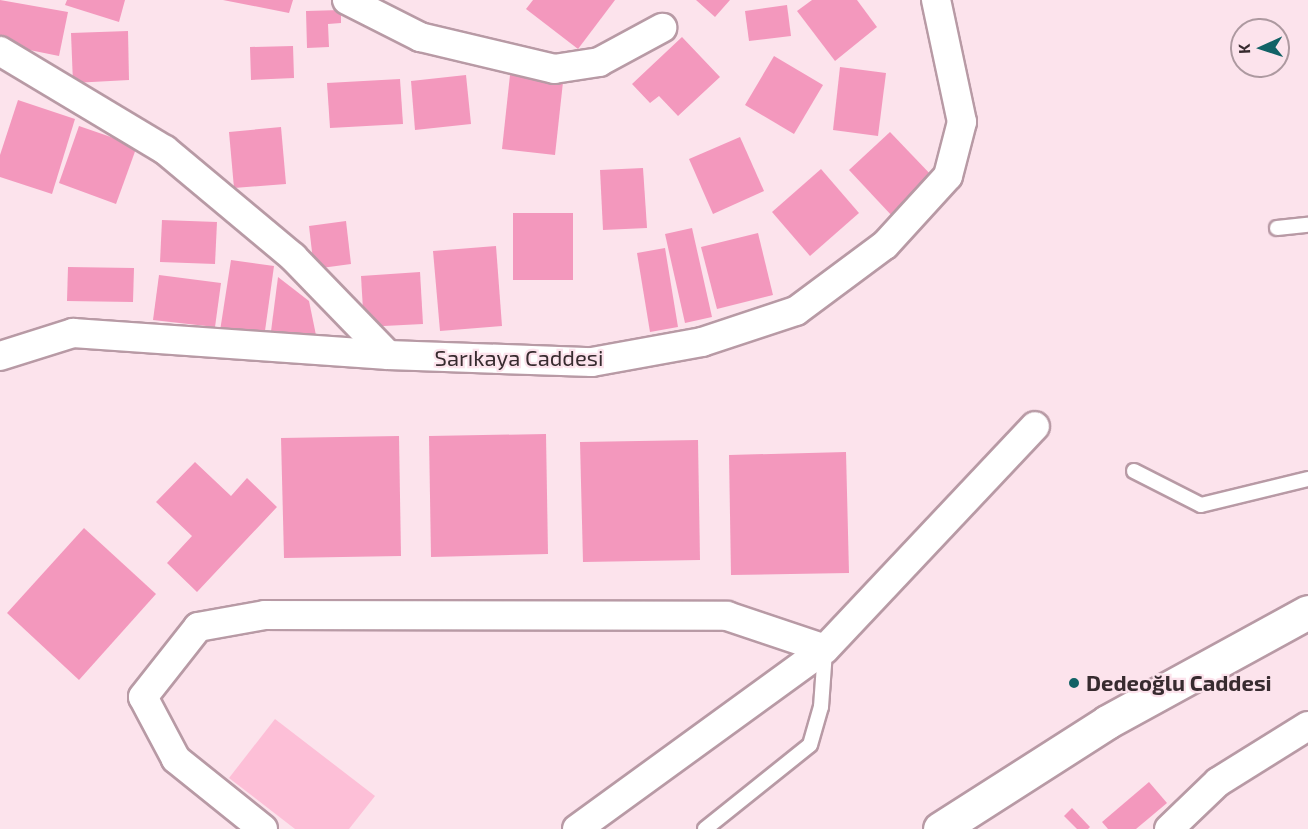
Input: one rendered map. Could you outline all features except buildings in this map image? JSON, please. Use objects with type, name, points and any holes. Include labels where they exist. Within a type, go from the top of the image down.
[{"type":"main road","points":[[940,829],[1107,722],[1308,612]]},
{"type":"street","points":[[347,0],[420,37],[554,69],[599,62],[662,28]]},
{"type":"street","name":"Sarıkaya Caddesi","points":[[0,356],[74,333],[388,355],[592,362],[702,342],[796,311],[885,245],[948,176],[962,122],[936,0]]},
{"type":"street","points":[[0,51],[165,150],[293,257],[388,355]]},
{"type":"street","points":[[594,825],[825,649],[1035,426]]},
{"type":"street","points":[[263,829],[176,759],[143,697],[198,627],[265,615],[727,616],[825,649]]},
{"type":"street","points":[[1169,829],[1218,782],[1308,726]]},
{"type":"lane","points":[[1277,228],[1308,225]]},
{"type":"lane","points":[[1134,471],[1201,505],[1308,479]]},
{"type":"lane","points":[[705,829],[810,745],[821,706],[825,649]]},
{"type":"shaded area","points":[[275,719],[375,796],[349,829],[295,829],[229,778]]},
{"type":"place","name":"Dedeoğlu Caddesi","points":[[1074,683]]}]
